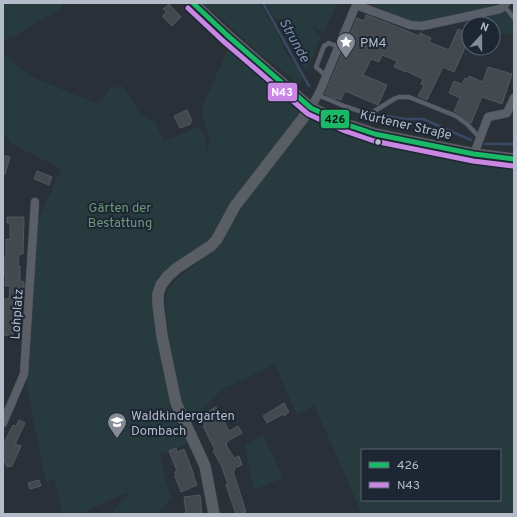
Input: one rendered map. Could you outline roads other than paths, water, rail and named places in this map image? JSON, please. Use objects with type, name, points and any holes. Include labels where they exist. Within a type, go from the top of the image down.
[{"type":"street","name":"Kürtener Straße","points":[[193,3],[227,35],[311,108],[336,120],[368,132],[474,154],[514,159]]},
{"type":"street","points":[[214,514],[205,466],[176,403],[162,336],[158,304],[158,294],[161,285],[177,268],[198,256],[218,239],[235,206],[311,108],[318,95],[356,5],[410,25],[422,26],[491,11],[505,5]]},
{"type":"street","points":[[474,154],[488,118],[507,113],[514,98]]},
{"type":"street","name":"Lohplatz","points":[[3,423],[24,374],[35,202]]},
{"type":"lane","points":[[505,5],[514,18]]},
{"type":"lane","points":[[326,76],[316,67],[324,46],[329,43],[338,47]]},
{"type":"lane","points":[[318,95],[365,113],[373,112],[399,97],[409,96],[456,116],[467,124],[480,138]]},
{"type":"waterway","name":"Strunde","points":[[263,3],[309,86]]},
{"type":"waterway","name":"Strunde","points":[[388,116],[406,119],[423,119],[471,140]]},
{"type":"waterway","name":"Strunde","points":[[485,144],[514,144]]},
{"type":"place","name":"PM4","points":[[346,59]]},
{"type":"place","name":"Waldkindergarten Dombach","points":[[117,439]]},
{"type":"park label","name":"Gärten der Bestattung","points":[[120,214]]}]
